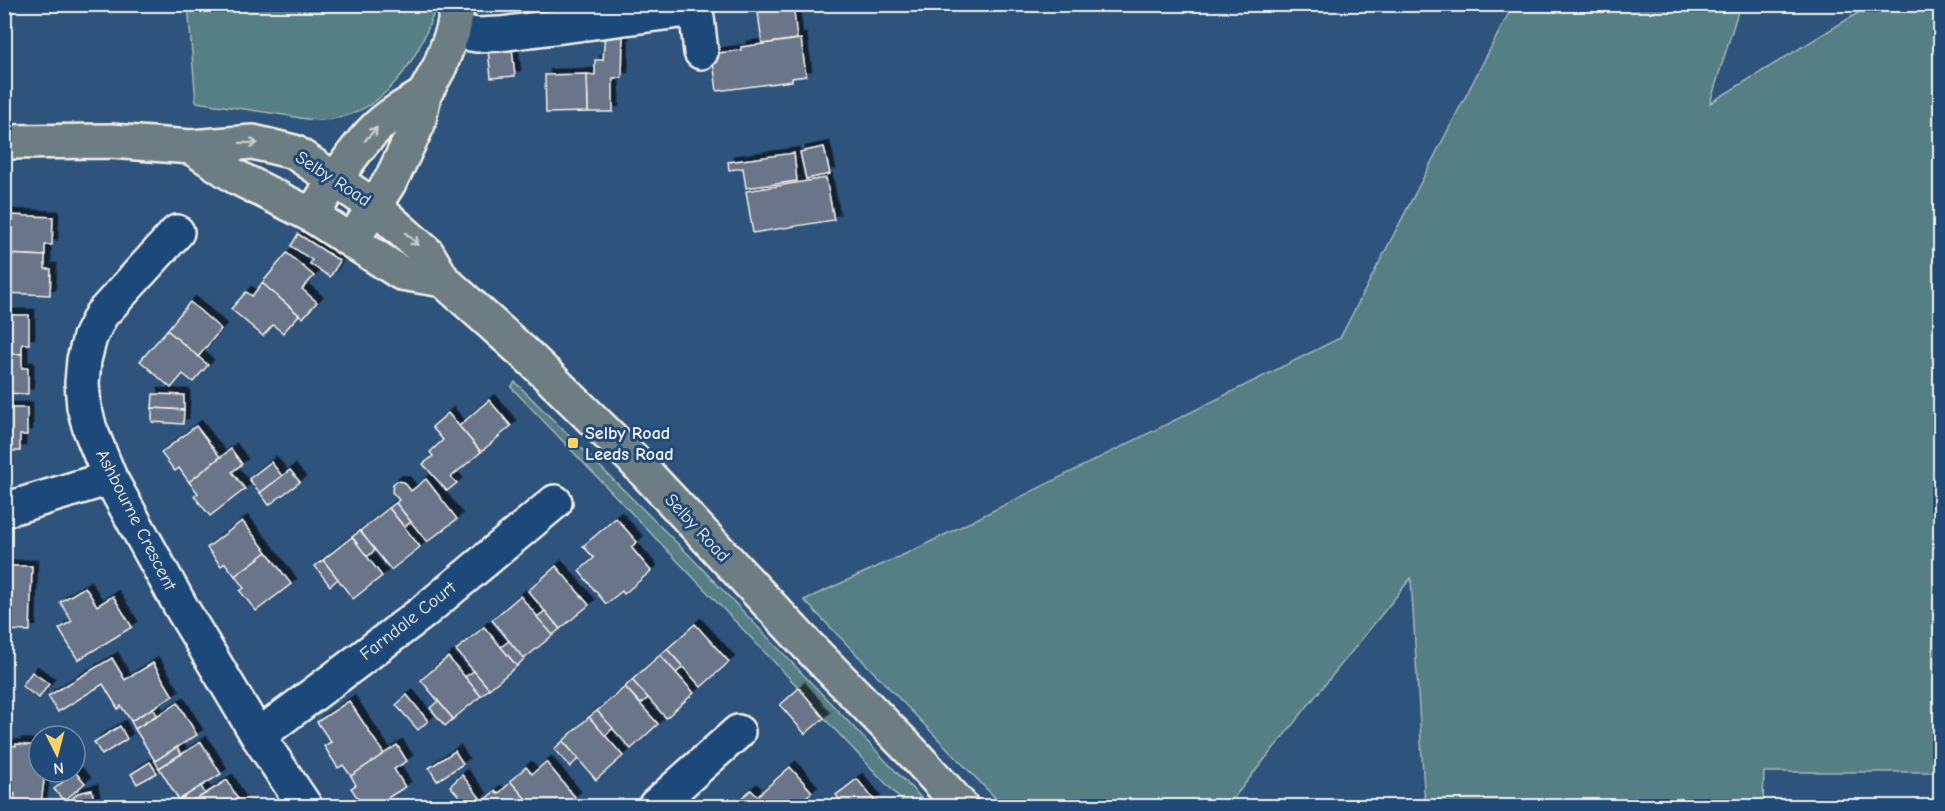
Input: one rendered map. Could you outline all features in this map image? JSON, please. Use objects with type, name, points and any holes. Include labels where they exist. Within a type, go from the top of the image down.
[{"type":"main road","points":[[352,241],[402,159],[418,124],[424,95],[440,66],[456,18]]},
{"type":"main road","points":[[311,215],[357,149],[372,132],[384,121],[424,95]]},
{"type":"main road","name":"Selby Road","points":[[4,142],[111,141],[191,147],[253,142],[294,152],[374,206],[427,253],[443,280],[532,361],[632,458],[807,646],[912,752],[951,796]]},
{"type":"main road","name":"Selby Road","points":[[191,147],[236,177],[311,215],[401,273],[443,280]]},
{"type":"street","points":[[456,18],[477,35],[696,9],[702,52]]},
{"type":"street","name":"Ashbourne Crescent","points":[[177,232],[101,315],[90,337],[84,360],[82,383],[84,407],[90,429],[110,478],[181,607],[258,735],[305,807]]},
{"type":"street","points":[[4,510],[110,478]]},
{"type":"street","name":"Farndale Court","points":[[258,735],[422,613],[555,502]]},
{"type":"street","points":[[655,807],[738,732]]},
{"type":"green space","points":[[188,4],[436,5],[420,46],[409,65],[380,97],[362,109],[342,117],[320,120],[196,102]]},
{"type":"green space","points":[[1513,5],[1740,5],[1710,103],[1871,5],[1940,5],[1940,772],[1764,772],[1763,806],[1425,806],[1411,578],[1227,806],[1003,806],[804,600],[916,549],[1340,338]]},
{"type":"green space","points":[[515,382],[691,557],[924,801],[917,806],[907,806],[824,718],[799,688],[511,387]]},
{"type":"building","points":[[757,4],[793,4],[797,39],[762,44]]},
{"type":"building","points":[[605,32],[623,33],[622,78],[613,78],[613,112],[588,112],[587,74],[595,75],[595,60],[603,60]]},
{"type":"building","points":[[801,39],[806,76],[792,78],[792,81],[717,91],[712,54],[741,50],[741,47]]},
{"type":"building","points":[[512,48],[515,76],[491,78],[488,50]]},
{"type":"building","points":[[587,74],[588,112],[546,113],[545,75]]},
{"type":"building","points":[[824,147],[830,174],[806,179],[800,152]]},
{"type":"building","points":[[794,153],[797,181],[746,188],[743,168],[729,170],[728,162]]},
{"type":"building","points":[[826,178],[834,220],[753,233],[746,191]]},
{"type":"building","points":[[7,215],[53,217],[52,245],[45,245],[45,256],[6,254],[4,227],[7,227]]},
{"type":"building","points":[[298,234],[340,261],[330,277],[310,264],[312,260],[291,246]]},
{"type":"building","points":[[287,253],[314,276],[302,289],[317,302],[303,318],[262,283]]},
{"type":"building","points":[[4,254],[45,256],[45,269],[51,269],[50,295],[4,293]]},
{"type":"building","points":[[262,283],[299,315],[283,333],[273,325],[263,336],[231,309],[246,292],[252,296]]},
{"type":"building","points":[[190,302],[221,329],[198,357],[167,330]]},
{"type":"building","points":[[4,315],[29,315],[29,344],[22,344],[22,354],[4,354]]},
{"type":"building","points":[[167,330],[208,365],[193,382],[183,374],[171,388],[140,361]]},
{"type":"building","points":[[4,354],[22,354],[22,368],[28,368],[28,394],[4,393]]},
{"type":"building","points":[[153,394],[184,395],[184,410],[152,408]]},
{"type":"building","points":[[489,400],[511,426],[481,452],[459,426]]},
{"type":"building","points":[[4,408],[27,408],[27,435],[20,435],[20,451],[7,451],[7,469],[4,469]]},
{"type":"building","points":[[152,408],[184,410],[183,424],[152,422]]},
{"type":"building","points":[[448,413],[481,452],[451,477],[457,483],[447,491],[423,464],[433,456],[430,452],[443,440],[432,427]]},
{"type":"building","points":[[196,426],[220,457],[189,482],[179,468],[175,471],[161,453]]},
{"type":"building","points":[[231,449],[242,464],[232,472],[245,489],[210,516],[194,496],[198,493],[189,482]]},
{"type":"building","points":[[271,462],[282,476],[260,493],[249,479]]},
{"type":"building","points":[[290,470],[300,482],[269,505],[260,493]]},
{"type":"building","points":[[426,479],[457,519],[427,542],[396,503],[399,500],[392,492],[393,484],[397,481],[404,482],[411,491]]},
{"type":"building","points":[[396,503],[411,522],[404,527],[389,508]]},
{"type":"building","points":[[389,508],[420,547],[391,570],[360,531]]},
{"type":"building","points":[[616,518],[637,542],[631,547],[651,571],[624,594],[622,591],[606,604],[579,571],[594,558],[583,546]]},
{"type":"building","points":[[242,521],[267,552],[235,576],[225,563],[221,566],[207,548]]},
{"type":"building","points":[[360,531],[375,550],[367,557],[352,537]]},
{"type":"building","points":[[352,537],[382,576],[353,599],[323,560]]},
{"type":"building","points":[[267,552],[291,584],[256,611],[240,591],[244,588],[235,576]]},
{"type":"building","points":[[323,560],[338,579],[330,586],[315,566]]},
{"type":"building","points":[[4,566],[32,566],[30,631],[4,630]]},
{"type":"building","points":[[556,566],[589,605],[560,629],[528,591]]},
{"type":"building","points":[[85,587],[97,606],[113,596],[132,627],[78,660],[59,629],[72,621],[60,602]]},
{"type":"building","points":[[520,596],[553,635],[524,659],[492,620]]},
{"type":"building","points":[[545,611],[560,629],[553,635],[537,617]]},
{"type":"building","points":[[695,624],[729,662],[701,687],[667,649]]},
{"type":"building","points":[[484,627],[517,666],[489,689],[456,650]]},
{"type":"building","points":[[509,641],[524,659],[517,666],[501,647]]},
{"type":"building","points":[[667,649],[683,667],[676,673],[660,655]]},
{"type":"building","points":[[660,655],[694,693],[666,718],[632,680]]},
{"type":"building","points":[[448,657],[481,696],[453,719],[421,680]]},
{"type":"building","points":[[112,658],[125,680],[153,663],[173,696],[131,721],[121,706],[118,709],[103,684],[58,712],[48,696]]},
{"type":"building","points":[[474,671],[489,689],[481,696],[465,677]]},
{"type":"building","points":[[32,672],[49,684],[39,698],[22,686]]},
{"type":"building","points":[[632,680],[648,698],[641,704],[625,687]]},
{"type":"building","points":[[625,687],[658,724],[631,749],[597,711]]},
{"type":"building","points":[[799,688],[824,718],[805,734],[780,705]]},
{"type":"building","points":[[407,695],[428,721],[418,730],[396,705]]},
{"type":"building","points":[[349,701],[384,754],[351,776],[343,765],[338,768],[324,746],[331,742],[317,722]]},
{"type":"building","points":[[438,701],[453,719],[445,726],[430,708]]},
{"type":"building","points":[[178,703],[197,735],[155,761],[135,729]]},
{"type":"building","points":[[153,708],[157,715],[135,729],[131,721]]},
{"type":"building","points":[[597,711],[613,728],[605,736],[589,717]]},
{"type":"building","points":[[589,717],[623,756],[596,780],[563,741]]},
{"type":"building","points":[[120,726],[127,739],[102,755],[94,742]]},
{"type":"building","points":[[563,741],[578,759],[570,767],[554,749]]},
{"type":"building","points":[[201,742],[221,774],[179,800],[159,768]]},
{"type":"building","points":[[16,744],[27,745],[27,784],[44,784],[41,804],[14,801],[15,794],[4,793],[8,745],[16,746]]},
{"type":"building","points":[[397,745],[407,761],[394,769],[405,787],[375,806],[363,806],[351,788],[356,785],[351,776]]},
{"type":"building","points":[[177,747],[181,754],[159,768],[155,761]]},
{"type":"building","points":[[455,751],[463,764],[437,781],[429,768]]},
{"type":"building","points":[[150,762],[157,773],[137,784],[131,774]]},
{"type":"building","points":[[546,762],[575,797],[564,806],[532,806],[510,781],[526,767],[532,774]]},
{"type":"building","points":[[790,767],[812,792],[795,806],[732,806],[751,790],[757,796]]},
{"type":"building","points":[[462,775],[481,799],[472,806],[468,806],[450,786]]},
{"type":"building","points":[[857,779],[875,801],[868,806],[845,806],[836,795]]},
{"type":"building","points":[[227,780],[242,806],[183,806],[205,794]]},
{"type":"building","points":[[511,782],[532,806],[488,806],[483,801],[495,791],[498,794]]},
{"type":"building","points":[[60,784],[84,784],[64,801],[54,789]]},
{"type":"building","points":[[201,786],[205,794],[183,806],[179,800]]},
{"type":"building","points":[[92,790],[95,806],[68,806],[67,803],[78,793]]},
{"type":"place","name":"Selby Road Leeds Road","points":[[573,443]]}]
